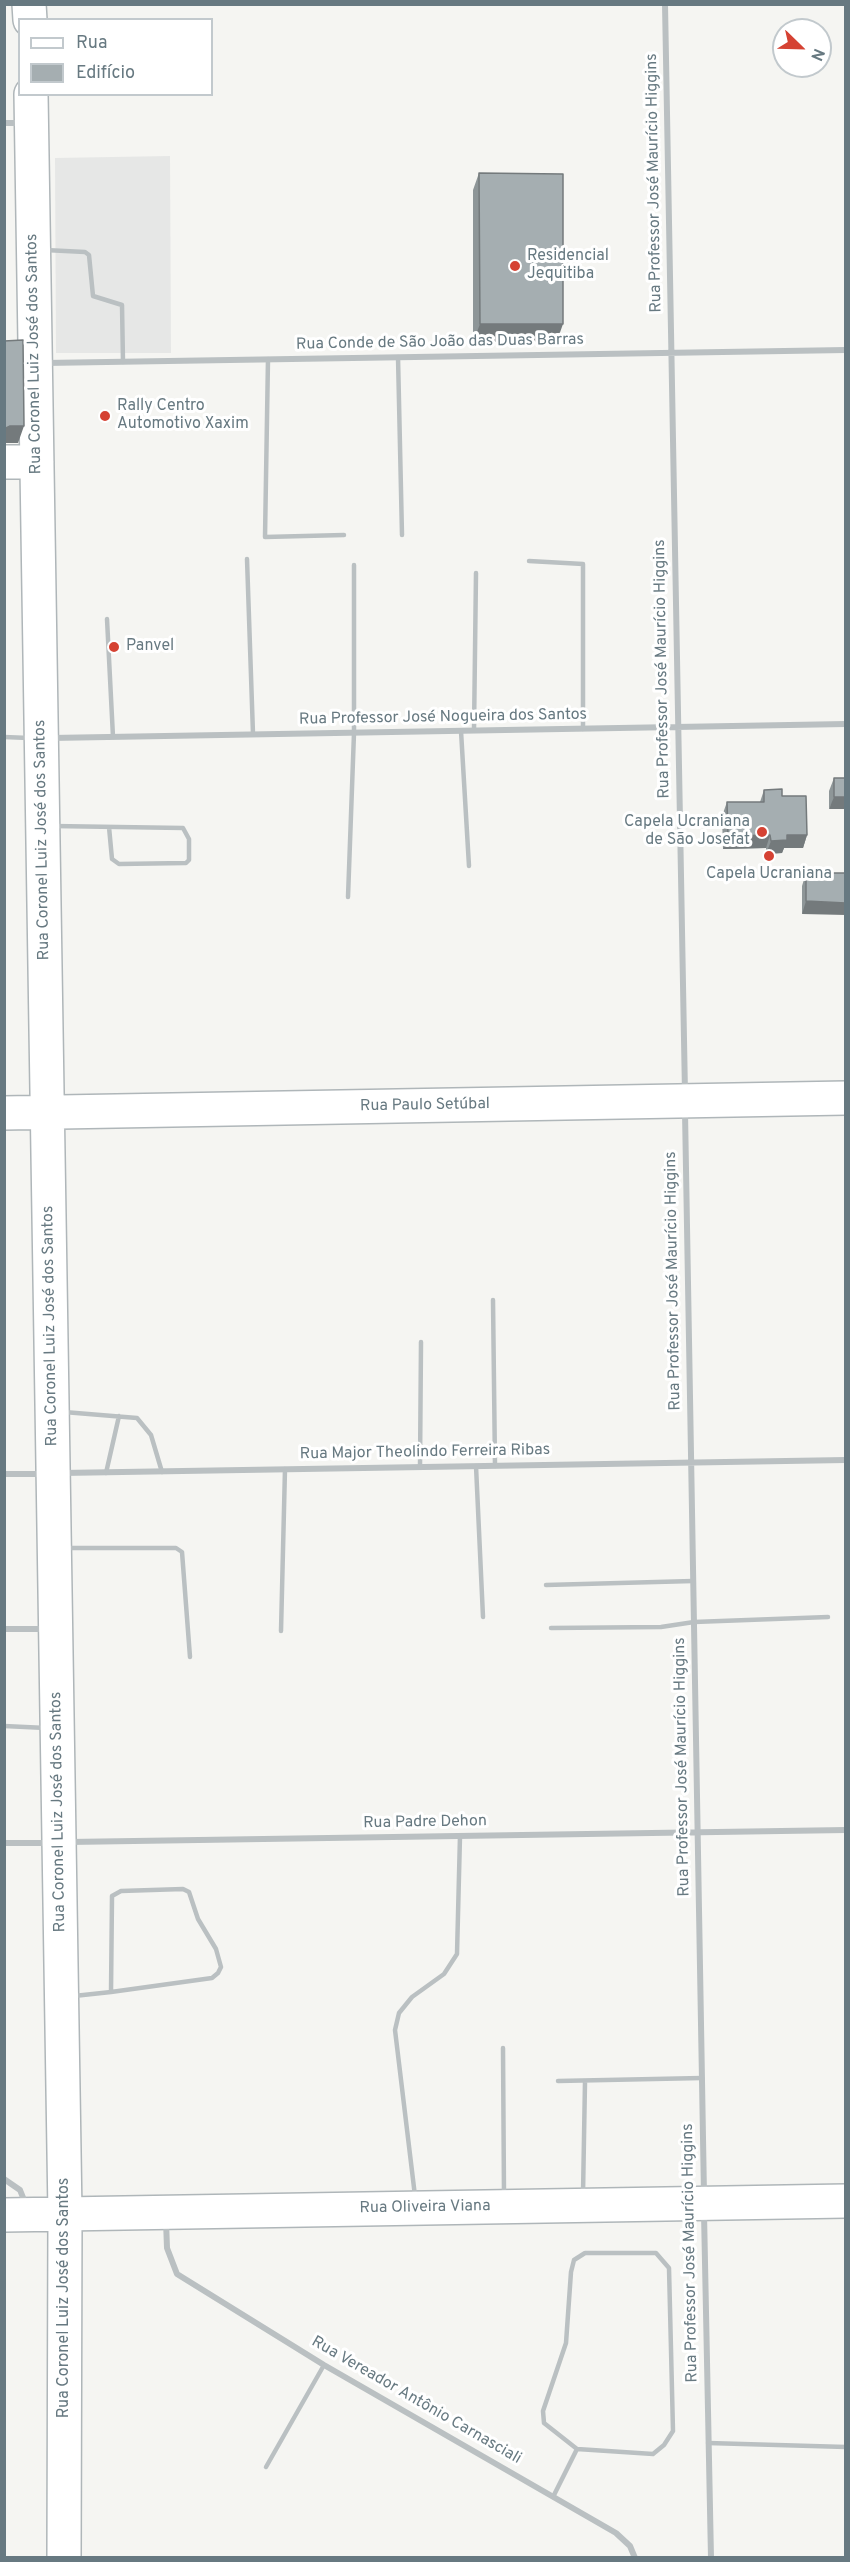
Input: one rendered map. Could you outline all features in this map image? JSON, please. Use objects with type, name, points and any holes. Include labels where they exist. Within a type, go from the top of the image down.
[{"type":"main road","name":"Rua Coronel Luiz José dos Santos","points":[[22,113],[33,249],[37,462],[66,2214],[64,2558]]},
{"type":"main road","points":[[4,462],[37,462]]},
{"type":"main road","name":"Rua Paulo Setúbal","points":[[4,1113],[846,1098]]},
{"type":"main road","name":"Rua Oliveira Viana","points":[[15,2215],[846,2201]]},
{"type":"street","name":"Rua Professor José Maurício Higgins","points":[[665,4],[711,2558]]},
{"type":"street","name":"Rua Conde de São João das Duas Barras","points":[[35,363],[846,350]]},
{"type":"street","name":"Rua Professor José Nogueira dos Santos","points":[[41,738],[846,724]]},
{"type":"street","name":"Rua Major Theolindo Ferreira Ribas","points":[[4,1474],[846,1460]]},
{"type":"street","points":[[4,1629],[56,1629]]},
{"type":"street","name":"Rua Padre Dehon","points":[[4,1844],[846,1830]]},
{"type":"street","points":[[4,2179],[15,2185],[24,2197],[15,2215]]},
{"type":"street","name":"Rua Vereador Antônio Carnasciali","points":[[166,2212],[168,2248],[177,2274],[324,2365],[616,2534],[630,2546],[634,2558]]},
{"type":"lane","points":[[33,249],[85,252],[89,255],[93,296],[122,304],[123,362]]},
{"type":"lane","points":[[398,357],[402,535]]},
{"type":"lane","points":[[268,360],[265,537],[344,535]]},
{"type":"lane","points":[[247,559],[253,735]]},
{"type":"lane","points":[[529,561],[583,564],[583,729]]},
{"type":"lane","points":[[348,897],[354,733],[354,566]]},
{"type":"lane","points":[[474,730],[476,573]]},
{"type":"lane","points":[[107,619],[113,737]]},
{"type":"lane","points":[[461,731],[469,866]]},
{"type":"lane","points":[[4,737],[41,738]]},
{"type":"lane","points":[[43,826],[183,828],[189,839],[189,860],[186,863],[115,862],[109,827]]},
{"type":"lane","points":[[493,1300],[495,1466]]},
{"type":"lane","points":[[420,1467],[421,1342]]},
{"type":"lane","points":[[52,1411],[137,1418],[145,1425],[162,1472]]},
{"type":"lane","points":[[106,1473],[119,1416]]},
{"type":"lane","points":[[476,1466],[483,1617]]},
{"type":"lane","points":[[281,1631],[285,1469]]},
{"type":"lane","points":[[55,1548],[176,1548],[182,1552],[190,1658]]},
{"type":"lane","points":[[546,1585],[693,1581]]},
{"type":"lane","points":[[551,1628],[661,1627],[694,1622],[828,1617]]},
{"type":"lane","points":[[4,1726],[57,1728]]},
{"type":"lane","points":[[416,2208],[395,2030],[399,2013],[412,1997],[444,1974],[457,1954],[460,1836]]},
{"type":"lane","points":[[62,1998],[111,1992],[212,1978],[218,1973],[221,1966],[216,1949],[198,1919],[189,1892],[183,1889],[121,1891],[112,1896],[111,1992]]},
{"type":"lane","points":[[503,2048],[504,2207]]},
{"type":"lane","points":[[558,2081],[702,2078]]},
{"type":"lane","points":[[583,2205],[585,2082]]},
{"type":"lane","points":[[585,2253],[656,2253],[669,2268],[673,2431],[664,2445],[652,2454],[577,2449],[544,2423],[542,2417],[566,2343],[574,2260],[585,2253]]},
{"type":"lane","points":[[266,2467],[324,2365]]},
{"type":"lane","points":[[708,2443],[846,2447]]},
{"type":"lane","points":[[553,2497],[577,2449]]},
{"type":"shaded area","points":[[170,156],[171,353],[56,353],[55,158]]},
{"type":"building","name":"Residencial Jequitiba","points":[[479,173],[563,174],[563,324],[480,324]]},
{"type":"building","points":[[23,340],[24,426],[10,426],[4,429],[4,341]]},
{"type":"building","points":[[834,778],[846,778],[846,797],[834,797]]},
{"type":"building","name":"Capela Ucraniana de São Josefat","points":[[782,789],[782,796],[806,796],[807,835],[787,835],[787,840],[771,841],[770,835],[728,836],[727,802],[764,802],[764,790]]},
{"type":"building","points":[[806,873],[846,873],[846,903],[806,901]]},
{"type":"place","name":"Residencial Jequitiba","points":[[515,266]]},
{"type":"place","name":"Rally Centro Automotivo Xaxim","points":[[105,416]]},
{"type":"place","name":"Panvel","points":[[114,647]]},
{"type":"place","name":"Capela Ucraniana de São Josefat","points":[[762,832]]},
{"type":"place","name":"Capela Ucraniana","points":[[769,856]]}]
